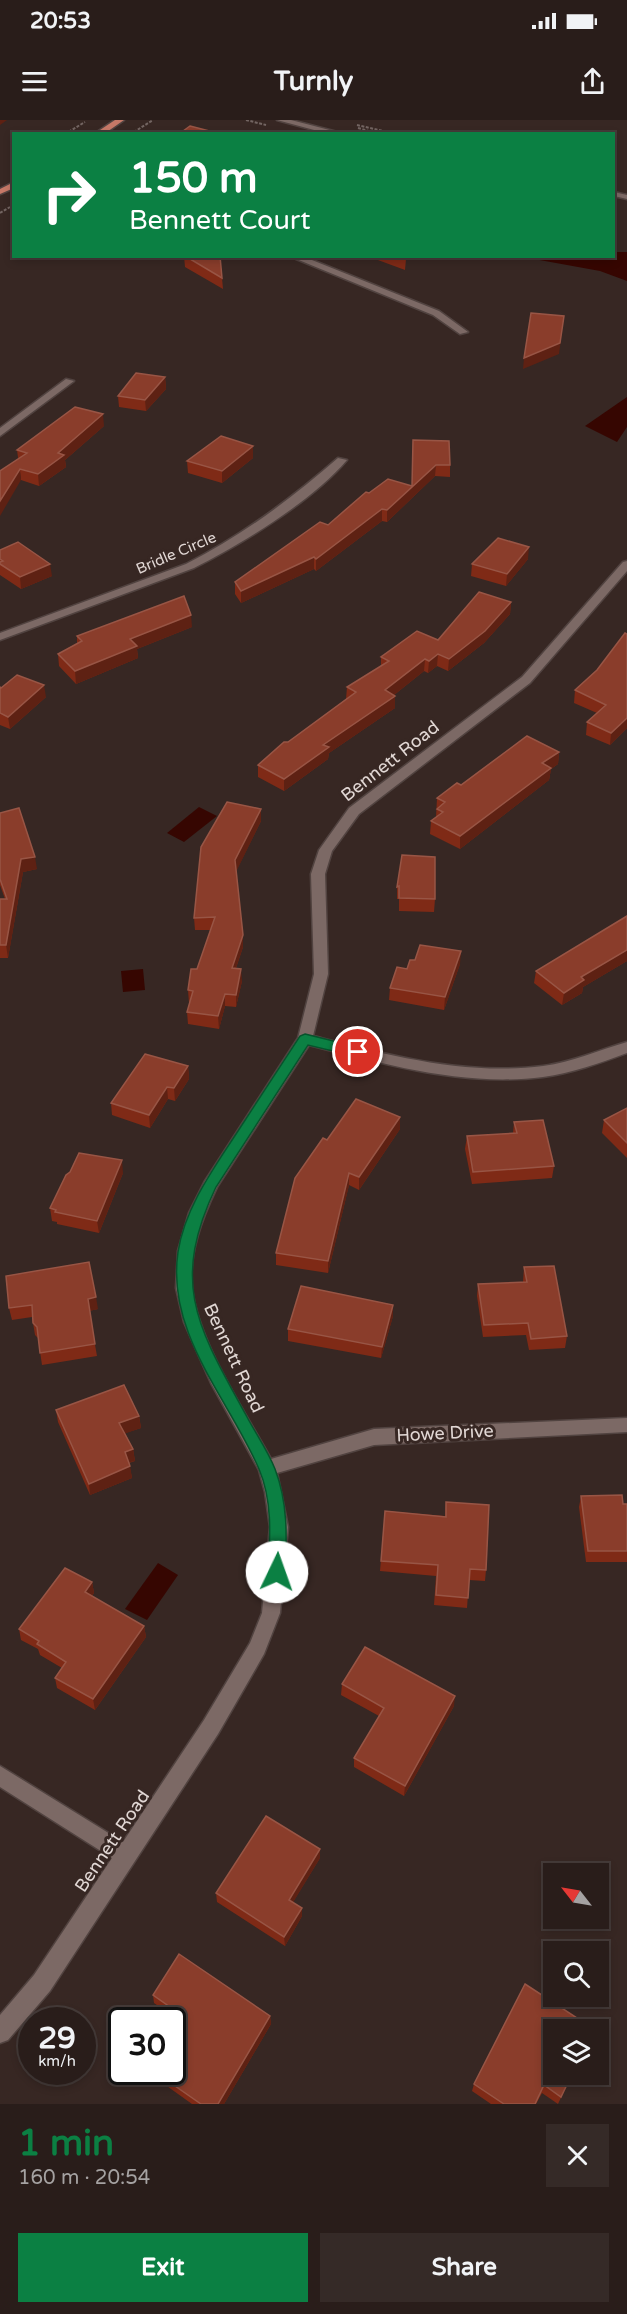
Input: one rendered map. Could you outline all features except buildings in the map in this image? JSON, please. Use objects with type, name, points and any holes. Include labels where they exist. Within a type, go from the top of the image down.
[{"type":"main road","points":[[101,132],[120,120]]},
{"type":"street","points":[[281,120],[332,132]]},
{"type":"street","points":[[298,258],[436,313],[463,332]]},
{"type":"street","points":[[0,432],[69,381]]},
{"type":"street","name":"Bridle Circle","points":[[0,637],[190,566],[219,552],[272,520],[342,460]]},
{"type":"street","name":"Bennett Road","points":[[0,2032],[42,1983],[211,1727],[257,1648],[271,1613],[279,1527],[267,1468],[218,1378],[192,1322],[184,1288],[186,1251],[197,1213],[210,1185],[305,1039],[321,974],[318,874],[326,850],[338,830],[354,811],[525,680],[627,564]]},
{"type":"street","points":[[305,1039],[452,1073],[486,1076],[558,1070],[600,1060],[627,1047]]},
{"type":"street","name":"Howe Drive","points":[[267,1468],[374,1437],[627,1425]]},
{"type":"street","points":[[0,1776],[126,1855]]},
{"type":"path","points":[[68,132],[88,120]]},
{"type":"path","points":[[134,132],[153,120]]},
{"type":"path","points":[[356,124],[391,132]]},
{"type":"shaded area","points":[[615,252],[627,252],[627,281],[600,271],[528,258],[615,258]]},
{"type":"shaded area","points":[[627,397],[627,427],[617,442],[585,426]]},
{"type":"shaded area","points":[[199,807],[217,816],[184,842],[167,833]]},
{"type":"shaded area","points":[[143,969],[145,990],[123,992],[121,971]]},
{"type":"shaded area","points":[[158,1563],[178,1575],[147,1620],[125,1609]]},
{"type":"route","points":[[277,1572],[279,1527],[274,1492],[267,1468],[218,1378],[192,1322],[184,1288],[186,1251],[197,1213],[210,1185],[305,1039],[358,1052]]}]
